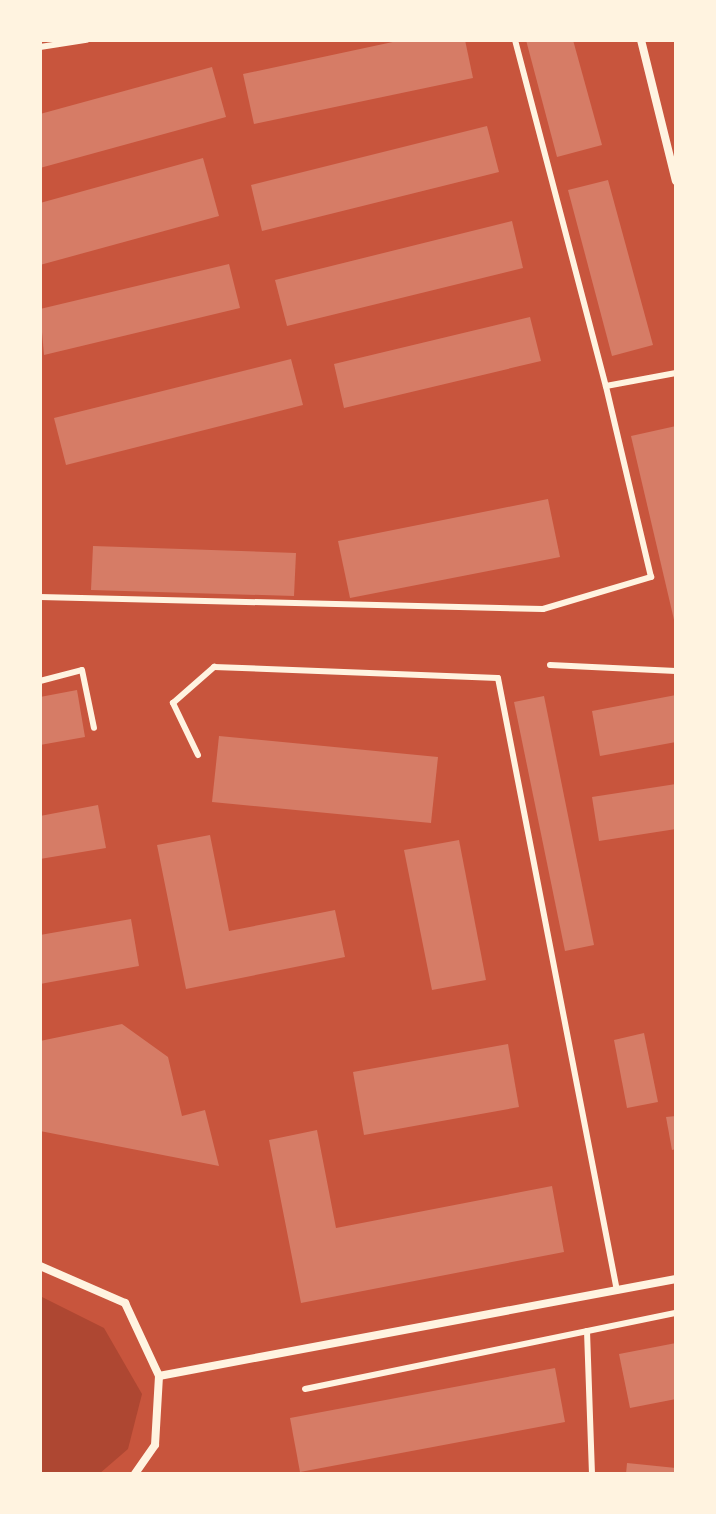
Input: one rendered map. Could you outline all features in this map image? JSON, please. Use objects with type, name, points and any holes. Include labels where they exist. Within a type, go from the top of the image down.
[{"type":"street","points":[[641,40],[676,181]]},
{"type":"street","points":[[40,1266],[125,1303],[159,1376],[155,1445],[135,1474]]},
{"type":"street","points":[[159,1376],[676,1279]]},
{"type":"lane","points":[[40,47],[86,40]]},
{"type":"lane","points":[[40,597],[543,609],[651,577],[606,386],[515,40]]},
{"type":"lane","points":[[606,386],[676,373]]},
{"type":"lane","points":[[550,665],[676,671]]},
{"type":"lane","points":[[198,755],[173,703],[214,667],[498,678],[617,1291]]},
{"type":"lane","points":[[40,681],[82,670],[94,728]]},
{"type":"lane","points":[[305,1389],[676,1313]]},
{"type":"lane","points":[[587,1331],[592,1474]]},
{"type":"shaded area","points":[[40,1296],[104,1328],[142,1394],[128,1449],[99,1474],[40,1474]]},
{"type":"building","points":[[402,40],[465,40],[473,78],[254,124],[243,74]]},
{"type":"building","points":[[526,40],[573,40],[602,145],[557,157]]},
{"type":"building","points":[[212,67],[226,117],[40,168],[40,114]]},
{"type":"building","points":[[487,126],[499,172],[262,231],[251,185]]},
{"type":"building","points":[[203,158],[219,216],[40,265],[40,203]]},
{"type":"building","points":[[608,180],[653,345],[612,356],[568,190]]},
{"type":"building","points":[[512,221],[523,268],[287,326],[275,280]]},
{"type":"building","points":[[229,264],[240,308],[44,355],[40,309]]},
{"type":"building","points":[[530,317],[541,361],[344,408],[334,364]]},
{"type":"building","points":[[291,359],[303,405],[66,465],[54,418]]},
{"type":"building","points":[[676,426],[676,624],[675,624],[631,436]]},
{"type":"building","points":[[548,499],[560,557],[350,598],[338,541]]},
{"type":"building","points":[[93,546],[296,553],[294,596],[91,590]]},
{"type":"building","points":[[77,690],[85,737],[40,745],[40,697]]},
{"type":"building","points":[[676,695],[676,742],[600,756],[592,711]]},
{"type":"building","points":[[544,696],[594,945],[565,951],[514,702]]},
{"type":"building","points":[[219,736],[438,757],[431,823],[212,802]]},
{"type":"building","points":[[676,784],[676,829],[599,841],[592,797]]},
{"type":"building","points":[[98,805],[106,848],[40,859],[40,816]]},
{"type":"building","points":[[210,835],[229,931],[335,910],[345,957],[186,989],[157,845]]},
{"type":"building","points":[[459,840],[486,980],[432,990],[404,850]]},
{"type":"building","points":[[131,919],[139,966],[40,984],[40,935]]},
{"type":"building","points":[[122,1024],[168,1057],[182,1116],[205,1110],[219,1166],[40,1131],[40,1041]]},
{"type":"building","points":[[644,1033],[658,1102],[627,1108],[614,1040]]},
{"type":"building","points":[[508,1044],[519,1107],[364,1135],[353,1072]]},
{"type":"building","points":[[676,1116],[676,1149],[672,1150],[666,1117]]},
{"type":"building","points":[[317,1130],[336,1228],[552,1186],[564,1252],[301,1303],[269,1140]]},
{"type":"building","points":[[676,1343],[676,1399],[630,1408],[619,1354]]},
{"type":"building","points":[[555,1368],[565,1422],[300,1472],[290,1418]]},
{"type":"building","points":[[627,1463],[676,1468],[676,1474],[626,1474]]}]
